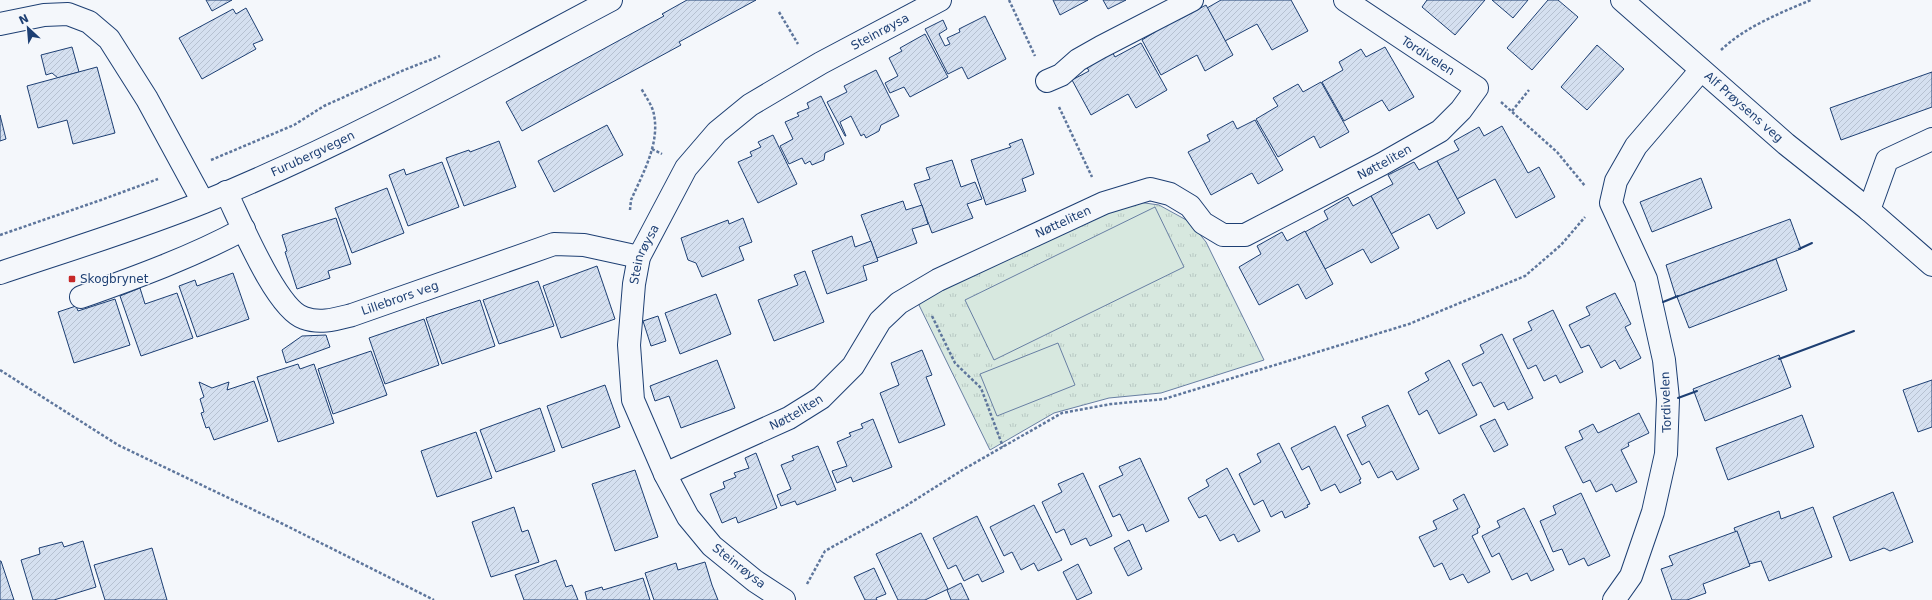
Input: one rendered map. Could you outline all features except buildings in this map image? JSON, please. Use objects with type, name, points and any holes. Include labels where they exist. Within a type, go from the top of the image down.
[{"type":"street","name":"Steinrøysa","points":[[784,600],[755,581],[712,546],[688,517],[665,474],[633,400],[629,346],[634,284],[631,255],[686,168],[717,132],[750,105],[821,63],[940,0]]},
{"type":"street","points":[[1047,81],[1061,75],[1078,60],[1101,47],[1192,0]]},
{"type":"street","name":"Tordivelen","points":[[1345,0],[1477,88]]},
{"type":"street","name":"Alf Prøysens veg","points":[[1622,0],[1786,144],[1869,210],[1932,265]]},
{"type":"street","name":"Furubergvegen","points":[[0,273],[203,202],[226,192],[394,115],[605,1]]},
{"type":"street","points":[[0,24],[42,8],[75,16],[89,22],[109,39],[147,99],[186,168],[203,202]]},
{"type":"street","points":[[1605,203],[1636,146],[1701,70]]},
{"type":"street","name":"Nøtteliten","points":[[665,474],[789,418],[822,398],[853,366],[880,321],[899,303],[938,280],[1104,203],[1150,189],[1170,194],[1190,206],[1203,223],[1223,234],[1245,235],[1382,164],[1440,131],[1461,110],[1477,88]]},
{"type":"street","points":[[1869,210],[1887,160],[1932,139]]},
{"type":"street","name":"Lillebrors veg","points":[[226,192],[271,283],[288,307],[303,318],[328,321],[352,315],[554,244],[584,245],[631,255]]},
{"type":"street","name":"Tordivelen","points":[[1605,203],[1646,279],[1664,360],[1668,398],[1666,454],[1653,512],[1631,576],[1614,600]]},
{"type":"street","points":[[81,297],[165,266],[212,246],[244,229]]},
{"type":"path","points":[[1701,70],[1732,40],[1782,12],[1811,0]]},
{"type":"path","points":[[779,12],[798,46]]},
{"type":"path","points":[[0,235],[102,200],[186,168],[224,156],[294,125],[331,103],[404,70],[444,55]]},
{"type":"path","points":[[631,255],[631,200],[652,148],[655,127],[654,114],[641,88]]},
{"type":"path","points":[[805,588],[826,551],[904,507],[1062,413],[1111,404],[1164,399],[1408,324],[1492,291],[1525,276],[1605,203],[1557,152],[1512,111],[1498,100],[1477,88]]},
{"type":"path","points":[[1512,111],[1529,90]]},
{"type":"path","points":[[920,291],[955,363],[981,388],[1003,447]]},
{"type":"path","points":[[0,370],[118,445],[283,524],[434,600]]},
{"type":"green space","points":[[1138,202],[1159,205],[1190,222],[1206,242],[1264,360],[1161,393],[1109,398],[1054,413],[990,450],[917,301],[1114,210]]},
{"type":"green space","points":[[1155,207],[1184,267],[994,360],[965,300]]},
{"type":"green space","points":[[1058,343],[1075,385],[997,416],[980,374]]},
{"type":"wall","points":[[1799,249],[1812,243]]},
{"type":"wall","points":[[1663,302],[1678,296]]},
{"type":"wall","points":[[1779,359],[1854,331]]},
{"type":"wall","points":[[1678,398],[1697,391]]},
{"type":"place","name":"Skogbrynet","points":[[72,279]]}]
